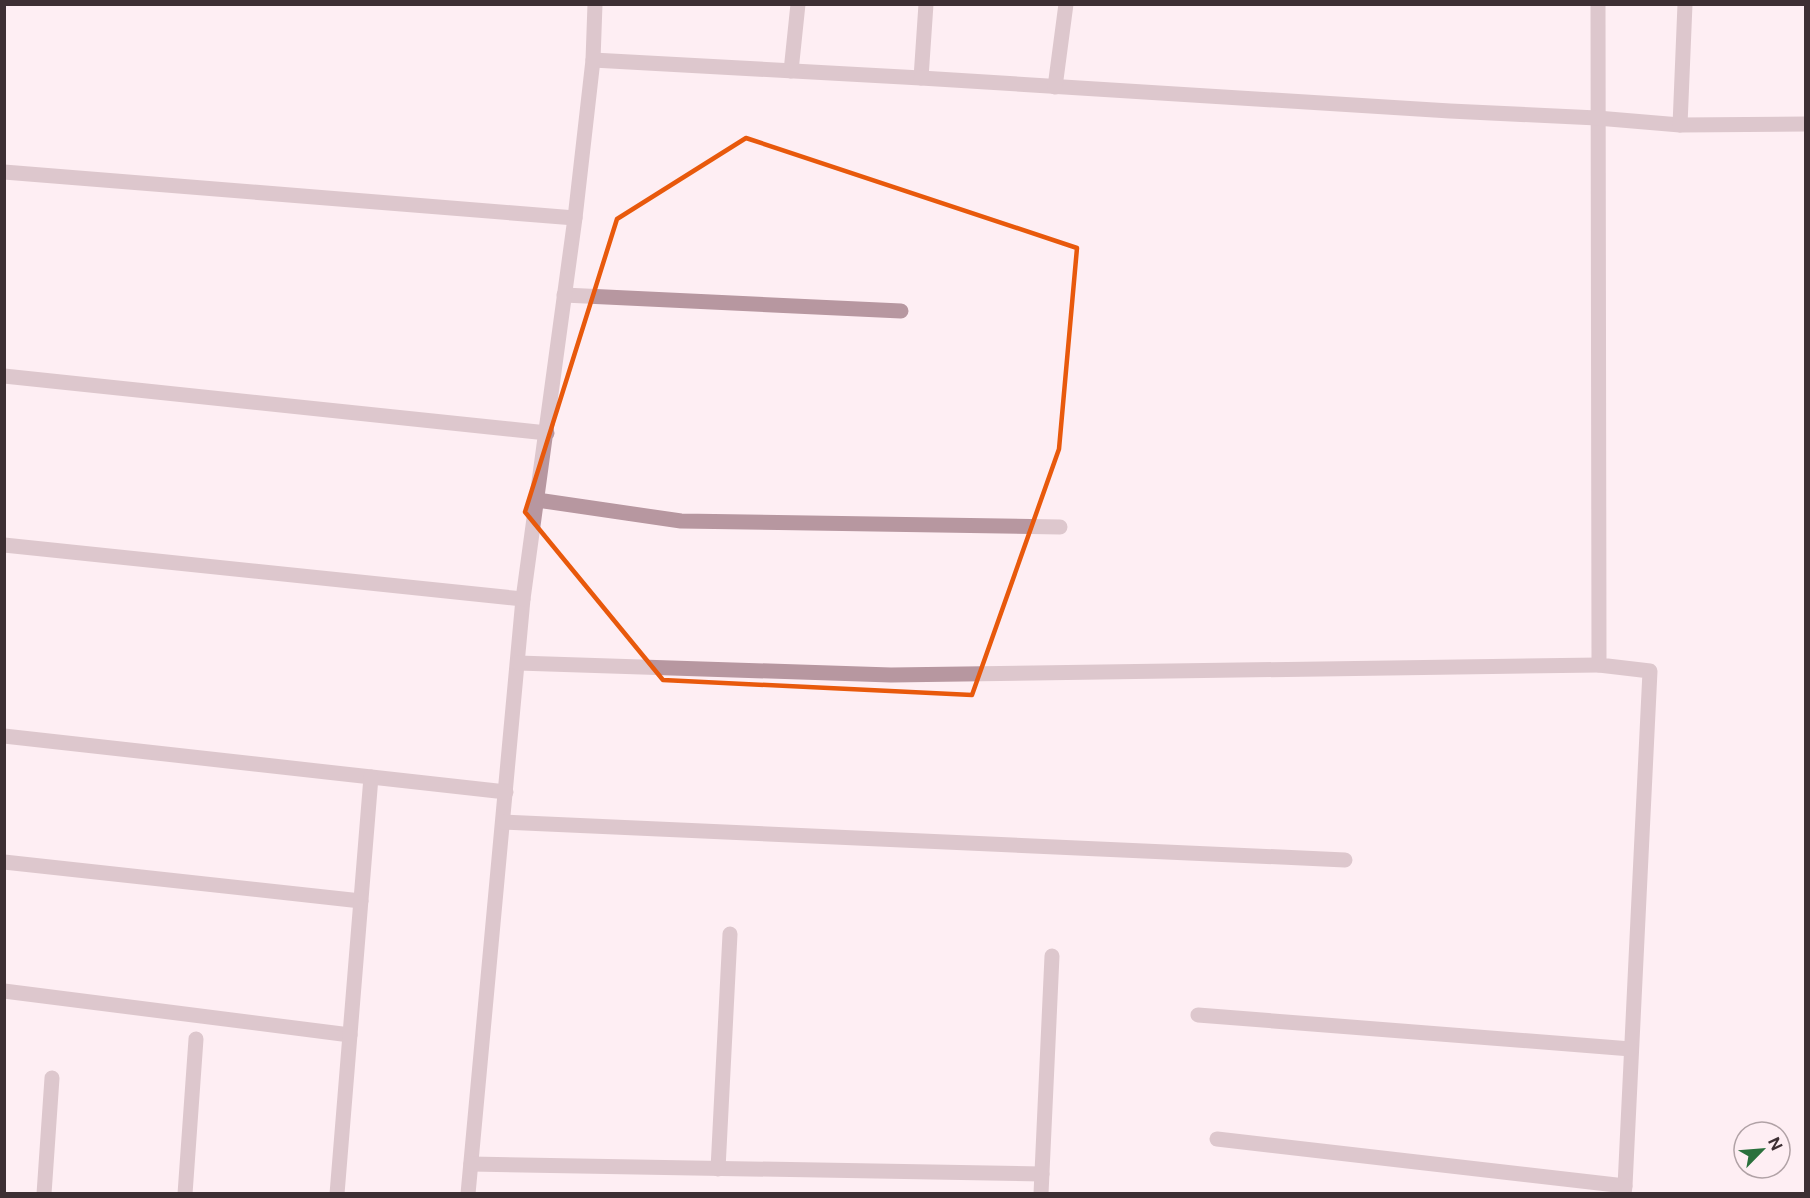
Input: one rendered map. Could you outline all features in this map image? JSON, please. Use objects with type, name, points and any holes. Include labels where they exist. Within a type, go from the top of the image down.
[{"type":"street","points":[[468,1194],[524,599],[575,218],[593,60],[595,4]]},
{"type":"street","points":[[791,71],[798,4]]},
{"type":"street","points":[[921,78],[926,4]]},
{"type":"street","points":[[1055,87],[1066,4]]},
{"type":"street","points":[[1598,4],[1599,665]]},
{"type":"street","points":[[1680,125],[1685,4]]},
{"type":"street","points":[[593,60],[1597,118],[1680,125],[1806,124]]},
{"type":"street","points":[[4,172],[575,218]]},
{"type":"street","points":[[564,295],[902,311]]},
{"type":"street","points":[[4,376],[547,433]]},
{"type":"street","points":[[537,500],[681,521],[1060,527]]},
{"type":"street","points":[[4,545],[524,599]]},
{"type":"street","points":[[518,663],[891,675],[1599,665],[1650,671],[1625,1190],[1217,1139]]},
{"type":"street","points":[[4,736],[506,792]]},
{"type":"street","points":[[337,1194],[371,777]]},
{"type":"street","points":[[503,822],[1345,860]]},
{"type":"street","points":[[4,862],[361,901]]},
{"type":"street","points":[[718,1169],[730,934]]},
{"type":"street","points":[[1041,1194],[1052,956]]},
{"type":"street","points":[[4,991],[350,1035]]},
{"type":"street","points":[[1198,1015],[1631,1050]]},
{"type":"street","points":[[184,1194],[196,1039]]},
{"type":"street","points":[[44,1194],[52,1078]]},
{"type":"street","points":[[471,1164],[1042,1174]]},
{"type":"highlighted area","points":[[746,138],[1077,248],[1059,449],[972,695],[663,680],[525,512],[617,219]]}]
